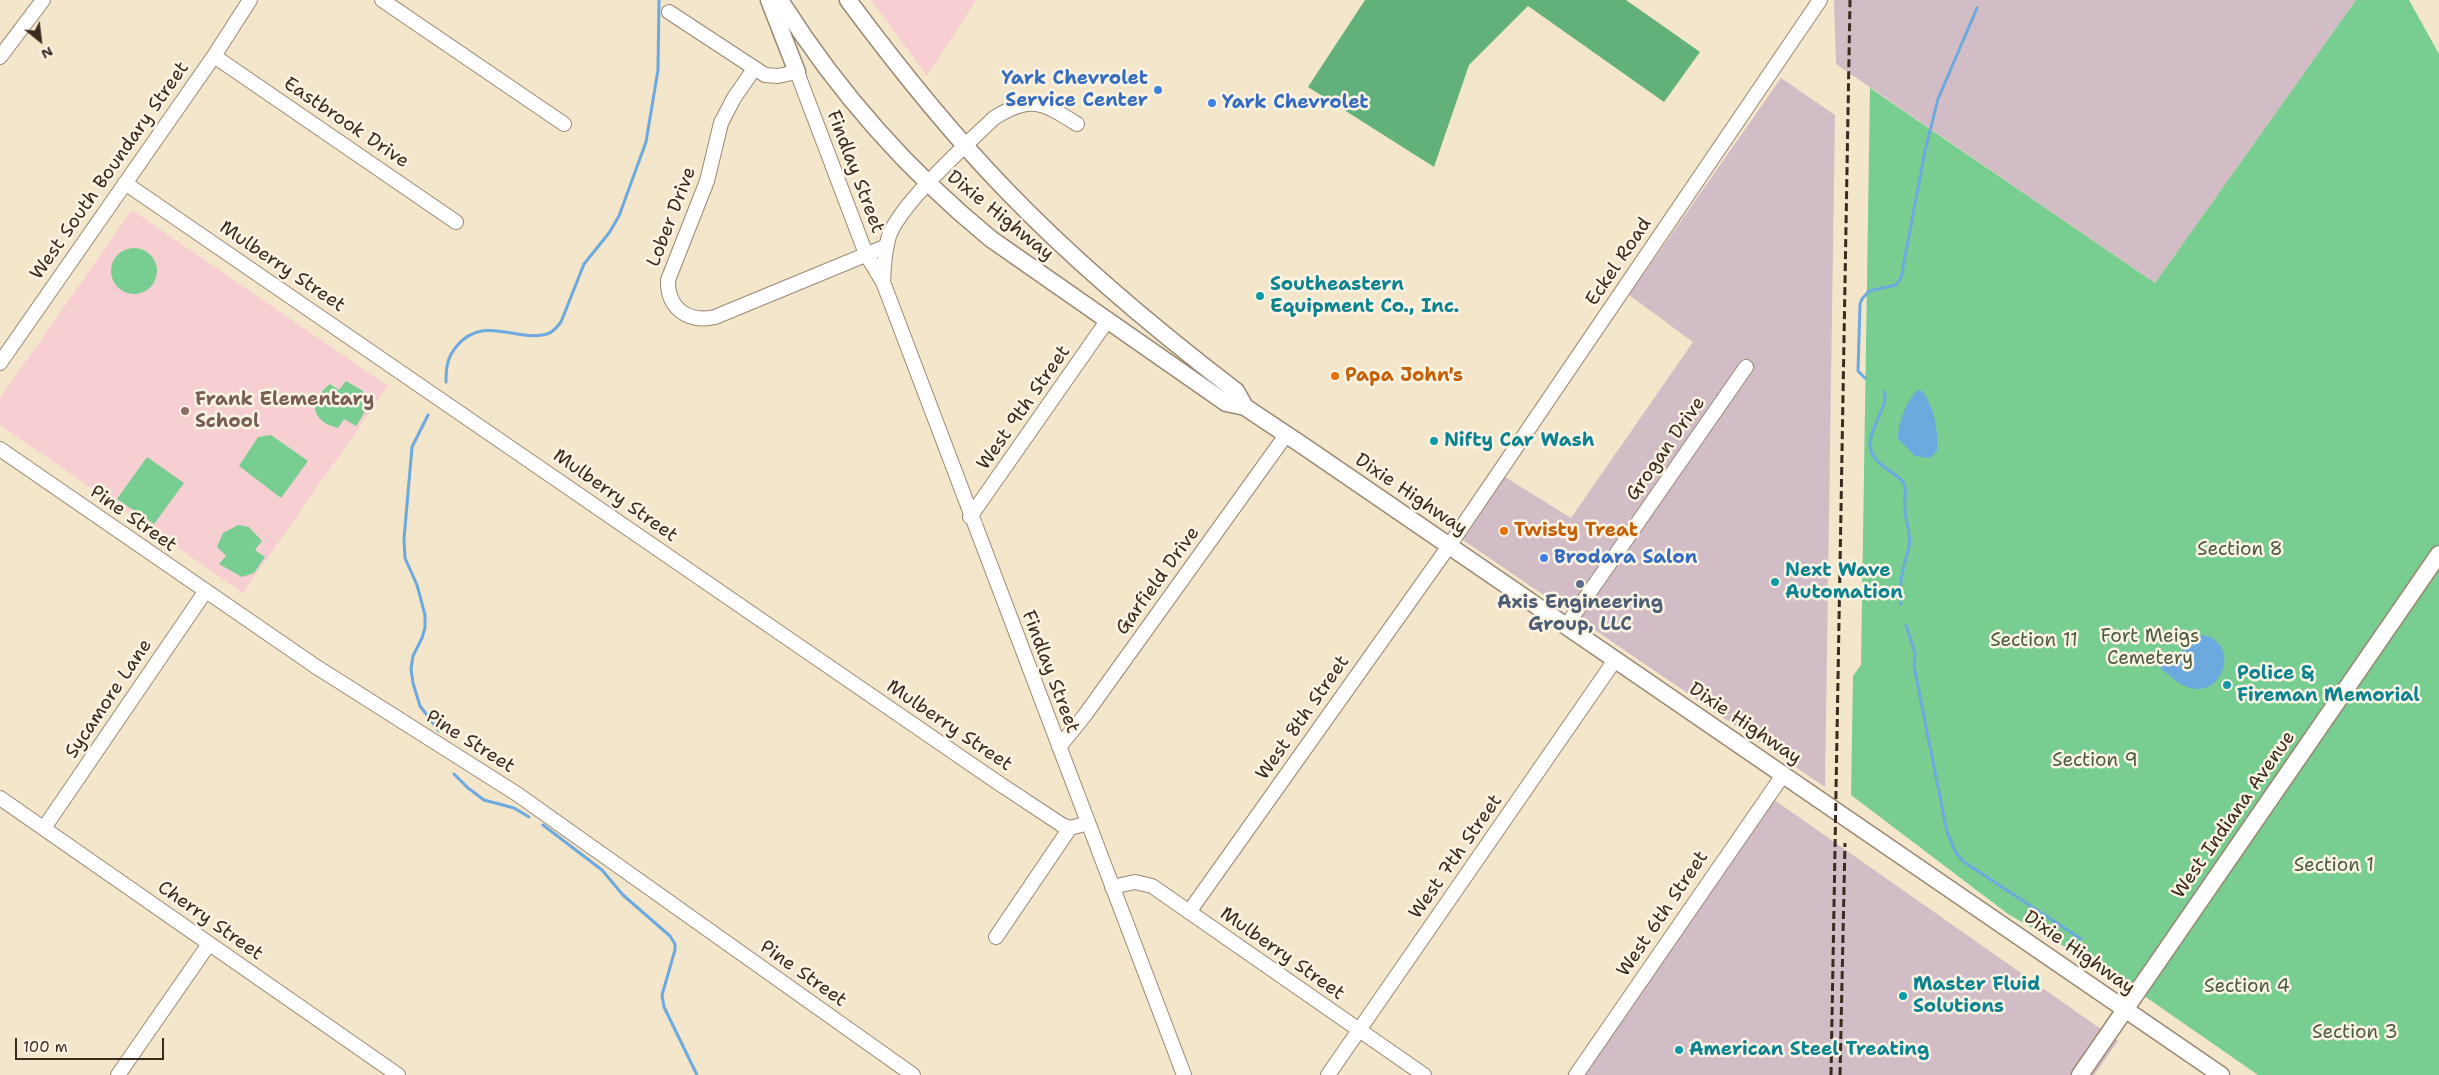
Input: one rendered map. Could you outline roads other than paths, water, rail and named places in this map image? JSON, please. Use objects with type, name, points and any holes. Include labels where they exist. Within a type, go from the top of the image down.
[{"type":"main road","points":[[769,0],[797,72]]},
{"type":"main road","name":"Dixie Highway","points":[[780,0],[830,74],[884,138],[929,184],[991,238],[1226,403],[1245,407],[2220,1075]]},
{"type":"main road","name":"Dixie Highway","points":[[848,0],[921,95],[965,146],[1054,238],[1144,318],[1236,391],[1245,407]]},
{"type":"main road","name":"West Indiana Avenue","points":[[2080,1075],[2439,554]]},
{"type":"street","points":[[0,57],[43,0]]},
{"type":"street","name":"West South Boundary Street","points":[[2,356],[214,56],[250,0]]},
{"type":"street","points":[[382,0],[564,124]]},
{"type":"street","name":"Eckel Road","points":[[1449,546],[1820,0]]},
{"type":"street","points":[[670,12],[754,69],[772,76],[797,72]]},
{"type":"street","name":"Eastbrook Drive","points":[[214,56],[456,222]]},
{"type":"street","name":"Lober Drive","points":[[754,69],[734,98],[721,123],[707,180],[668,280],[668,288],[673,303],[683,314],[690,318],[706,319],[715,317],[887,246]]},
{"type":"street","name":"Findlay Street","points":[[797,72],[866,254],[883,282],[970,517],[1184,1075]]},
{"type":"street","name":"Findlay Street","points":[[883,282],[889,236],[902,213],[994,118],[1007,110],[1038,103],[1050,107],[1077,124]]},
{"type":"street","name":"Mulberry Street","points":[[125,182],[887,707],[1062,825],[1070,828]]},
{"type":"street","name":"West 9th Street","points":[[970,517],[1107,321]]},
{"type":"street","name":"Grogan Drive","points":[[1566,626],[1746,368]]},
{"type":"street","name":"Garfield Drive","points":[[1059,747],[1085,715],[1286,435]]},
{"type":"street","name":"Pine Street","points":[[0,449],[315,666],[517,794],[913,1075]]},
{"type":"street","name":"West 8th Street","points":[[1189,912],[1449,546]]},
{"type":"street","name":"Sycamore Lane","points":[[44,828],[205,592]]},
{"type":"street","name":"West 7th Street","points":[[1328,1075],[1616,660]]},
{"type":"street","name":"West 6th Street","points":[[1576,1075],[1782,775]]},
{"type":"street","name":"Cherry Street","points":[[0,798],[398,1075]]},
{"type":"street","points":[[996,937],[1070,828],[1088,823]]},
{"type":"street","name":"Mulberry Street","points":[[1112,887],[1135,882],[1152,886],[1424,1075]]},
{"type":"street","points":[[118,1075],[209,944]]},
{"type":"water","points":[[1918,390],[1922,391],[1930,404],[1936,428],[1937,451],[1930,458],[1915,456],[1898,439],[1899,426],[1904,413],[1910,400]]},
{"type":"water","points":[[2204,635],[2217,642],[2223,652],[2224,664],[2220,675],[2212,684],[2201,689],[2186,687],[2160,667],[2154,655],[2158,654],[2175,660],[2192,638]]},
{"type":"waterway","points":[[446,382],[449,359],[456,347],[466,337],[477,332],[489,330],[536,336],[553,331],[561,322],[584,264],[609,233],[619,216],[646,142],[658,70],[659,0]]},
{"type":"waterway","points":[[1865,378],[1858,371],[1860,304],[1869,291],[1896,285],[1901,278],[1925,151],[1938,99],[1977,8]]},
{"type":"waterway","points":[[1884,392],[1884,403],[1872,432],[1870,446],[1876,460],[1899,478],[1905,486],[1905,514],[1910,542],[1903,568],[1901,604]]},
{"type":"waterway","points":[[428,415],[412,447],[404,539],[405,558],[417,585],[425,615],[425,628],[413,656],[411,669],[413,683],[420,706],[439,731]]},
{"type":"waterway","points":[[1906,625],[1915,653],[1914,666],[1947,832],[1956,853],[1964,862],[2081,939]]},
{"type":"waterway","points":[[454,774],[484,800],[514,808],[529,817]]},
{"type":"waterway","points":[[543,825],[602,870],[623,895],[670,936],[675,944],[662,995],[664,1007],[697,1075]]},
{"type":"railway","points":[[1831,1075],[1850,0]]},
{"type":"railway","points":[[1840,1075],[1845,843]]},
{"type":"place","name":"Yark Chevrolet Service Center","points":[[1158,90]]},
{"type":"place","name":"Yark Chevrolet","points":[[1212,103]]},
{"type":"place","name":"Southeastern Equipment Co., Inc.","points":[[1260,296]]},
{"type":"place","name":"Papa John's","points":[[1335,376]]},
{"type":"place","name":"Frank Elementary School","points":[[185,411]]},
{"type":"place","name":"Nifty Car Wash","points":[[1434,441]]},
{"type":"place","name":"Twisty Treat","points":[[1504,531]]},
{"type":"place","name":"Brodara Salon","points":[[1544,558]]},
{"type":"place","name":"Next Wave Automation","points":[[1775,582]]},
{"type":"place","name":"Axis Engineering Group, LLC","points":[[1580,584]]},
{"type":"place","name":"Police & Fireman Memorial","points":[[2227,685]]},
{"type":"place","name":"Master Fluid Solutions","points":[[1903,996]]},
{"type":"place","name":"American Steel Treating","points":[[1679,1050]]},
{"type":"park label","name":"Section 8","points":[[2240,550]]},
{"type":"park label","name":"Section 11","points":[[2034,641]]},
{"type":"park label","name":"Fort Meigs Cemetery","points":[[2150,648]]},
{"type":"park label","name":"Section 9","points":[[2095,761]]},
{"type":"park label","name":"Section 1","points":[[2334,866]]},
{"type":"park label","name":"Section 4","points":[[2247,987]]},
{"type":"park label","name":"Section 3","points":[[2355,1033]]}]
